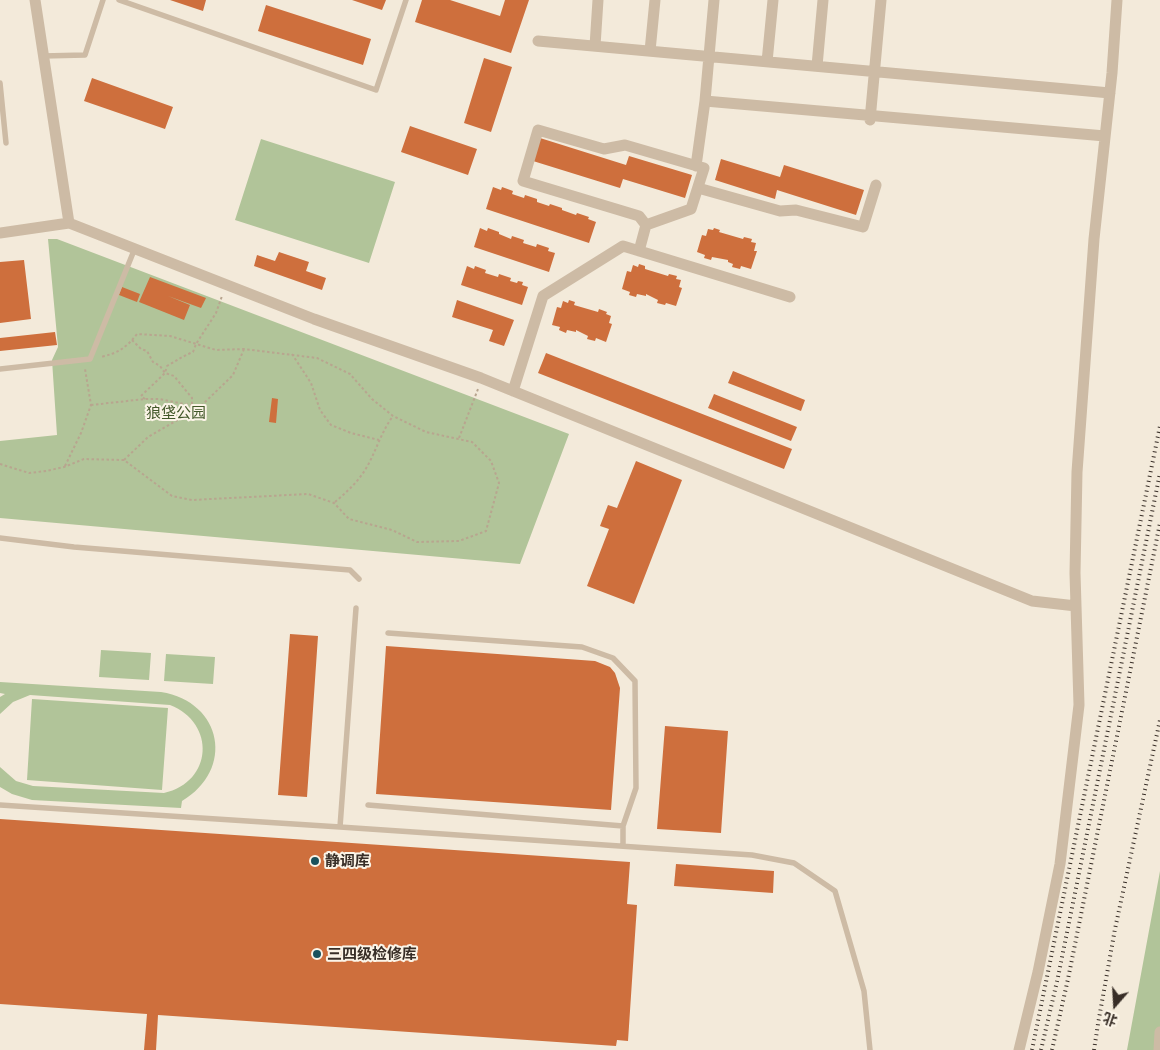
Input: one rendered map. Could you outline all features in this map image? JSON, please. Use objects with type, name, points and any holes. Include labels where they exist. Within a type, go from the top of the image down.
[{"type":"street","points":[[34,0],[69,223]]},
{"type":"street","points":[[594,46],[598,0]]},
{"type":"street","points":[[650,51],[655,0]]},
{"type":"street","points":[[696,166],[705,101],[714,0]]},
{"type":"street","points":[[767,62],[773,0]]},
{"type":"street","points":[[817,66],[823,0]]},
{"type":"street","points":[[870,118],[881,0]]},
{"type":"street","points":[[1019,1050],[1038,972],[1060,864],[1079,705],[1075,573],[1077,472],[1094,239],[1110,93],[1117,0]]},
{"type":"street","points":[[538,41],[1110,93]]},
{"type":"street","points":[[705,101],[870,118],[1105,136]]},
{"type":"street","points":[[538,130],[604,149],[625,145],[704,168],[691,209],[646,225],[639,216],[523,181],[538,130]]},
{"type":"street","points":[[698,188],[780,211],[796,210],[863,227],[876,185]]},
{"type":"street","points":[[0,233],[69,223],[314,319],[482,378],[1032,601],[1076,606]]},
{"type":"street","points":[[639,251],[646,225]]},
{"type":"street","points":[[513,391],[543,296],[623,246],[790,297]]},
{"type":"street","points":[[1159,1050],[1160,1032]]},
{"type":"lane","points":[[43,56],[85,55],[103,0]]},
{"type":"lane","points":[[119,0],[376,90],[406,0]]},
{"type":"lane","points":[[0,83],[6,143]]},
{"type":"lane","points":[[0,370],[90,359],[135,248]]},
{"type":"lane","points":[[0,538],[74,548],[350,570],[359,579]]},
{"type":"lane","points":[[340,827],[356,608]]},
{"type":"lane","points":[[388,633],[582,647],[612,658],[635,681],[636,788],[623,826],[623,846]]},
{"type":"lane","points":[[0,805],[752,854],[794,863],[835,890],[864,991],[870,1050]]},
{"type":"lane","points":[[368,805],[623,826]]},
{"type":"path","points":[[145,399],[140,396],[165,373],[167,366],[193,352],[216,313],[226,285]]},
{"type":"path","points":[[0,464],[30,472],[46,472],[84,459],[124,460],[172,496],[192,500],[308,494],[334,503],[349,518],[392,530],[417,542],[459,541],[486,531],[499,483],[491,461],[472,442],[426,432],[393,416],[372,398],[350,374],[317,358],[244,349],[216,350],[170,336],[136,334],[128,346],[112,354],[90,359]]},
{"type":"path","points":[[132,340],[141,349],[147,351],[153,362],[160,366],[165,373],[174,376],[192,398],[192,406]]},
{"type":"path","points":[[124,460],[148,437],[200,408],[233,375],[244,349]]},
{"type":"path","points":[[292,354],[311,383],[320,410],[331,425],[351,433],[378,440]]},
{"type":"path","points":[[64,467],[81,433],[91,405],[83,360]]},
{"type":"path","points":[[459,438],[482,378]]},
{"type":"path","points":[[91,405],[159,399],[200,408]]},
{"type":"path","points":[[334,503],[357,482],[368,465],[384,428],[393,416]]},
{"type":"green space","points":[[261,139],[395,182],[369,263],[235,220]]},
{"type":"green space","name":"狼垡公园","points":[[48,239],[57,239],[569,434],[520,564],[0,518],[0,441],[57,435],[52,360],[58,347]]},
{"type":"green space","points":[[101,650],[151,653],[149,680],[99,677]]},
{"type":"green space","points":[[166,654],[215,657],[213,684],[164,681]]},
{"type":"green space","points":[[0,682],[161,692],[182,698],[198,709],[209,723],[215,739],[215,756],[210,772],[199,788],[182,801],[181,808],[32,800],[12,794],[0,787],[0,767],[16,781],[33,786],[164,793],[180,787],[192,777],[200,765],[203,752],[201,738],[195,725],[185,713],[170,705],[30,695],[13,702],[0,714],[0,697],[5,694],[0,693]]},
{"type":"green space","points":[[32,699],[168,708],[162,790],[27,780]]},
{"type":"green space","points":[[1160,871],[1160,1050],[1127,1050]]},
{"type":"building","points":[[170,0],[206,0],[203,11]]},
{"type":"building","points":[[352,0],[386,0],[382,10]]},
{"type":"building","points":[[422,0],[450,0],[500,16],[505,0],[529,0],[511,53],[415,22]]},
{"type":"building","points":[[266,5],[371,39],[363,65],[258,31]]},
{"type":"building","points":[[484,58],[512,67],[491,132],[464,123]]},
{"type":"building","points":[[92,78],[173,107],[165,129],[84,101]]},
{"type":"building","points":[[410,126],[477,149],[468,175],[401,152]]},
{"type":"building","points":[[540,138],[626,165],[629,156],[692,175],[685,198],[623,179],[620,188],[533,161]]},
{"type":"building","points":[[721,159],[780,177],[784,165],[864,190],[856,215],[777,190],[775,199],[715,180]]},
{"type":"building","points":[[493,187],[501,190],[502,187],[513,191],[512,194],[524,198],[525,195],[537,199],[537,202],[562,208],[562,210],[576,215],[577,213],[589,217],[588,219],[596,222],[589,243],[486,209]]},
{"type":"building","points":[[480,228],[487,231],[488,228],[511,239],[512,236],[524,240],[523,243],[536,247],[537,244],[549,248],[548,251],[555,253],[549,272],[474,247]]},
{"type":"building","points":[[714,228],[720,230],[719,232],[743,239],[744,237],[752,239],[751,242],[756,243],[754,251],[757,251],[751,269],[741,266],[740,269],[732,267],[733,264],[728,262],[728,260],[712,257],[711,260],[704,258],[705,255],[697,252],[702,235],[706,236],[708,229],[713,230]]},
{"type":"building","points":[[279,252],[309,262],[306,271],[326,278],[322,290],[254,266],[257,255],[275,261]]},
{"type":"building","points":[[24,260],[31,319],[0,323],[0,262]]},
{"type":"building","points":[[639,264],[645,266],[645,269],[668,276],[669,274],[677,276],[676,279],[681,280],[679,287],[682,288],[676,306],[657,303],[658,300],[646,294],[646,296],[637,294],[636,297],[629,295],[630,292],[622,289],[627,271],[631,272],[633,265],[638,267]]},
{"type":"building","points":[[467,266],[474,269],[475,266],[486,270],[485,273],[498,277],[499,274],[511,278],[510,281],[517,283],[518,281],[523,282],[522,285],[528,287],[522,305],[461,285]]},
{"type":"building","points":[[150,277],[206,298],[201,308],[168,296],[190,305],[184,320],[139,302]]},
{"type":"building","points":[[122,287],[140,294],[137,302],[119,295]]},
{"type":"building","points":[[457,300],[514,320],[504,346],[489,341],[493,330],[452,317]]},
{"type":"building","points":[[569,300],[575,302],[574,305],[598,312],[599,309],[611,316],[609,323],[612,324],[606,342],[596,338],[595,341],[587,339],[588,336],[576,330],[576,332],[567,330],[566,333],[559,330],[560,327],[552,325],[557,307],[561,308],[563,301],[568,303]]},
{"type":"building","points":[[55,332],[57,345],[0,351],[0,338]]},
{"type":"building","points":[[546,353],[792,449],[784,469],[538,373]]},
{"type":"building","points":[[733,371],[805,400],[801,411],[728,383]]},
{"type":"building","points":[[714,394],[797,427],[791,441],[708,408]]},
{"type":"building","points":[[272,398],[278,399],[276,423],[269,422]]},
{"type":"building","points":[[636,461],[682,480],[634,604],[587,586],[609,529],[600,526],[608,505],[617,508]]},
{"type":"building","points":[[290,634],[318,636],[307,797],[278,795]]},
{"type":"building","points":[[386,646],[595,661],[610,667],[615,673],[620,688],[611,810],[376,794]]},
{"type":"building","points":[[665,726],[728,731],[721,833],[657,829]]},
{"type":"building","name":"三四级检修库","points":[[0,819],[630,862],[627,904],[637,905],[628,1041],[617,1040],[616,1046],[158,1015],[156,1050],[144,1050],[147,1014],[0,1004]]},
{"type":"building","points":[[676,864],[774,871],[773,893],[674,886]]},
{"type":"railway","points":[[1032,1050],[1160,426]]},
{"type":"railway","points":[[1041,1050],[1058,977],[1160,473]]},
{"type":"railway","points":[[1052,1050],[1160,523]]},
{"type":"railway","points":[[1094,1050],[1115,929],[1160,720]]},
{"type":"place","name":"静调库","points":[[315,861]]},
{"type":"place","name":"三四级检修库","points":[[317,954]]}]
